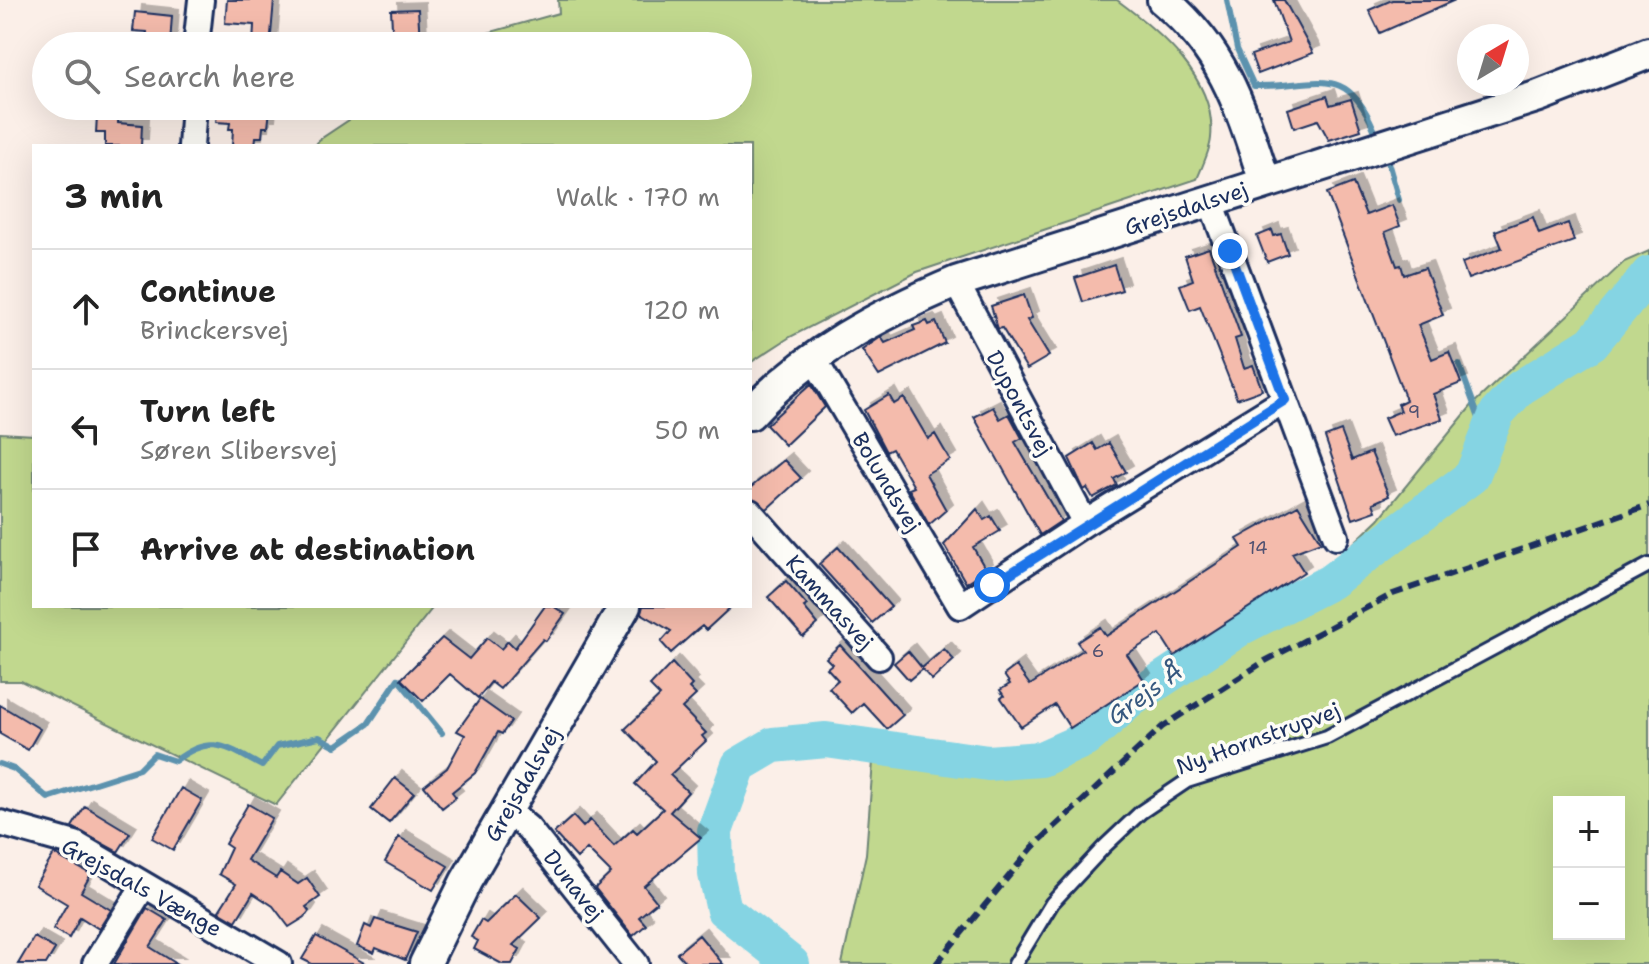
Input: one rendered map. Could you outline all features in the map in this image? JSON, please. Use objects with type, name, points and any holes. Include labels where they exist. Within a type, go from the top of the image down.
[{"type":"street","points":[[198,32],[201,0]]},
{"type":"street","points":[[1163,0],[1210,47],[1238,98],[1265,182]]},
{"type":"street","name":"Grejsdalsvej","points":[[752,412],[773,390],[814,359],[886,311],[956,282],[1539,96],[1649,53]]},
{"type":"street","points":[[191,144],[193,120]]},
{"type":"street","points":[[1210,199],[1336,537]]},
{"type":"street","name":"Dupontsvej","points":[[956,282],[1085,523]]},
{"type":"street","name":"Bolundsvej","points":[[814,359],[960,606],[1085,523]]},
{"type":"street","points":[[1085,523],[1285,400]]},
{"type":"street","name":"Kammasvej","points":[[752,514],[879,657]]},
{"type":"street","name":"Grejsdalsvej","points":[[425,964],[466,881],[624,608]]},
{"type":"street","name":"Dunavej","points":[[507,811],[528,828],[636,964]]},
{"type":"street","name":"Grejsdals Vænge","points":[[0,823],[75,844],[279,964]]},
{"type":"street","points":[[95,964],[144,885]]},
{"type":"lane","name":"Ny Hornstrupvej","points":[[1015,964],[1052,903],[1104,847],[1141,812],[1187,781],[1339,732],[1649,565]]},
{"type":"green space","points":[[558,0],[1117,0],[1167,42],[1195,77],[1205,96],[1211,138],[1197,179],[917,272],[790,337],[752,362],[752,144],[316,144],[349,120],[752,120],[752,32],[491,32],[559,13]]},
{"type":"green space","points":[[1649,251],[1649,964],[842,964],[866,854],[875,735],[1017,753],[1063,741],[1125,692],[1322,573],[1379,519],[1473,404],[1624,262]]},
{"type":"green space","points":[[0,433],[32,435],[32,608],[432,608],[276,805],[21,681],[0,681]]},
{"type":"building","points":[[227,0],[274,0],[271,32],[254,32],[254,25],[225,23]]},
{"type":"building","points":[[1274,0],[1284,0],[1313,53],[1258,74],[1251,55],[1289,42]]},
{"type":"building","points":[[1392,0],[1455,0],[1380,33],[1369,10]]},
{"type":"building","points":[[418,9],[419,32],[392,32],[391,10]]},
{"type":"building","points":[[135,12],[172,16],[171,32],[133,31]]},
{"type":"building","points":[[1327,96],[1330,105],[1351,99],[1361,130],[1329,140],[1318,120],[1294,128],[1288,109]]},
{"type":"building","points":[[97,120],[142,125],[141,144],[105,144],[105,133],[96,133]]},
{"type":"building","points":[[269,120],[268,127],[263,127],[262,137],[256,137],[255,144],[232,144],[230,123],[216,122]]},
{"type":"building","points":[[1353,183],[1366,215],[1392,205],[1400,226],[1385,232],[1397,266],[1401,265],[1404,275],[1425,268],[1443,315],[1418,325],[1432,359],[1449,352],[1461,383],[1433,394],[1442,419],[1392,436],[1384,418],[1401,411],[1398,404],[1406,400],[1327,193]]},
{"type":"building","points":[[1533,217],[1539,234],[1568,223],[1574,241],[1468,279],[1462,263],[1502,248],[1495,231]]},
{"type":"building","points":[[1272,230],[1274,236],[1281,234],[1288,254],[1267,262],[1257,236]]},
{"type":"building","points":[[1209,248],[1241,337],[1235,339],[1244,368],[1253,365],[1262,390],[1237,399],[1200,306],[1190,310],[1180,285],[1193,280],[1185,256]]},
{"type":"building","points":[[1114,265],[1122,290],[1083,302],[1075,278]]},
{"type":"building","points":[[1024,295],[1032,318],[1027,320],[1049,356],[1027,369],[1002,328],[998,329],[991,306]]},
{"type":"building","points":[[927,321],[929,325],[936,322],[945,343],[879,376],[862,350],[881,337],[885,343],[915,330],[913,326]]},
{"type":"building","points":[[811,384],[825,407],[785,445],[766,425]]},
{"type":"building","points":[[889,395],[894,404],[904,398],[928,439],[935,434],[950,460],[926,474],[946,510],[929,525],[909,489],[914,487],[892,449],[886,452],[864,410]]},
{"type":"building","points":[[993,407],[1000,419],[1009,414],[1022,438],[1015,442],[1061,521],[1040,535],[974,417]]},
{"type":"building","points":[[1341,431],[1352,460],[1371,452],[1389,496],[1373,503],[1376,511],[1353,519],[1325,437]]},
{"type":"building","points":[[1093,443],[1097,450],[1109,443],[1126,472],[1114,479],[1117,485],[1093,498],[1087,488],[1084,490],[1069,458]]},
{"type":"building","points":[[784,460],[801,478],[767,509],[752,498],[752,486]]},
{"type":"building","points":[[1298,505],[1321,542],[1292,553],[1304,572],[1174,656],[1160,634],[1127,654],[1144,680],[1070,728],[1055,705],[1021,727],[1001,698],[1004,696],[1000,690],[1010,684],[1004,675],[1016,666],[1030,685],[1083,650],[1077,642],[1100,627],[1106,636],[1242,547],[1237,539]]},
{"type":"building","points":[[977,509],[984,520],[991,516],[1000,531],[973,547],[986,570],[966,583],[944,545]]},
{"type":"building","points":[[838,547],[891,607],[872,623],[819,564]]},
{"type":"building","points":[[786,581],[807,605],[804,607],[818,624],[803,637],[768,597]]},
{"type":"building","points":[[544,608],[556,608],[565,614],[546,641],[543,639],[500,689],[491,682],[478,698],[450,674],[423,701],[401,679],[442,638],[469,659],[487,638],[501,649],[508,641],[515,648]]},
{"type":"building","points":[[642,608],[730,608],[706,630],[702,626],[671,653],[661,642],[671,631],[641,613]]},
{"type":"building","points":[[840,645],[903,715],[887,729],[863,703],[852,713],[829,688],[838,680],[827,668],[832,664],[826,658]]},
{"type":"building","points":[[944,649],[954,660],[932,680],[922,669],[909,680],[894,663],[908,651],[922,668]]},
{"type":"building","points":[[672,663],[692,685],[689,688],[696,695],[682,708],[706,733],[702,736],[706,741],[670,775],[688,792],[670,812],[701,838],[644,886],[657,902],[639,917],[646,925],[633,936],[595,888],[611,873],[587,849],[577,858],[554,833],[573,816],[583,827],[590,820],[614,846],[633,829],[637,833],[663,809],[635,784],[656,761],[625,729],[660,696],[650,686]]},
{"type":"building","points":[[480,699],[511,721],[502,734],[498,732],[475,773],[452,792],[456,797],[442,808],[424,786],[447,768],[465,735],[457,731]]},
{"type":"building","points":[[0,705],[40,729],[28,750],[0,734]]},
{"type":"building","points":[[395,778],[414,793],[389,823],[371,809]]},
{"type":"building","points":[[181,788],[202,800],[173,850],[152,838]]},
{"type":"building","points":[[248,804],[272,818],[247,860],[276,878],[280,872],[298,884],[307,878],[320,897],[306,907],[309,911],[305,917],[289,927],[273,906],[253,893],[236,921],[219,911],[236,884],[219,874],[231,848],[225,844]]},
{"type":"building","points":[[85,806],[130,833],[118,852],[72,827]]},
{"type":"building","points":[[399,837],[448,866],[433,890],[385,862]]},
{"type":"building","points":[[54,854],[91,874],[81,892],[111,910],[99,929],[80,917],[69,938],[53,929],[67,904],[35,885]]},
{"type":"building","points":[[516,894],[541,918],[513,945],[520,949],[512,964],[502,964],[474,949],[478,941],[471,937],[481,920],[486,923]]},
{"type":"building","points":[[147,908],[167,920],[150,947],[177,964],[114,964]]},
{"type":"building","points":[[375,919],[417,932],[405,960],[376,948],[374,953],[357,946],[365,925],[371,928]]},
{"type":"building","points":[[699,935],[723,964],[687,964],[677,953]]},
{"type":"building","points":[[316,936],[366,964],[312,964],[302,959]]},
{"type":"building","points":[[34,937],[55,949],[46,964],[18,964]]},
{"type":"waterway","points":[[1227,0],[1237,49],[1254,86],[1311,82],[1339,86],[1351,93],[1363,107],[1374,129]]},
{"type":"waterway","points":[[1388,162],[1399,200]]},
{"type":"waterway","name":"Grejs Å","points":[[792,964],[724,910],[716,874],[715,831],[739,765],[773,745],[826,740],[988,763],[1041,759],[1086,739],[1132,699],[1242,627],[1330,582],[1472,476],[1497,413],[1520,388],[1592,343],[1649,274]]},
{"type":"waterway","points":[[1459,364],[1487,440]]},
{"type":"waterway","points":[[0,764],[14,769],[48,798],[139,769],[154,754],[175,761],[188,752],[209,745],[228,749],[262,766],[277,746],[319,737],[336,746],[368,724],[398,679],[442,733]]},
{"type":"railway","points":[[936,964],[1033,847],[1162,727],[1265,661],[1393,594],[1649,505]]},
{"type":"route","points":[[992,585],[1085,523],[1285,400],[1230,251]]}]
